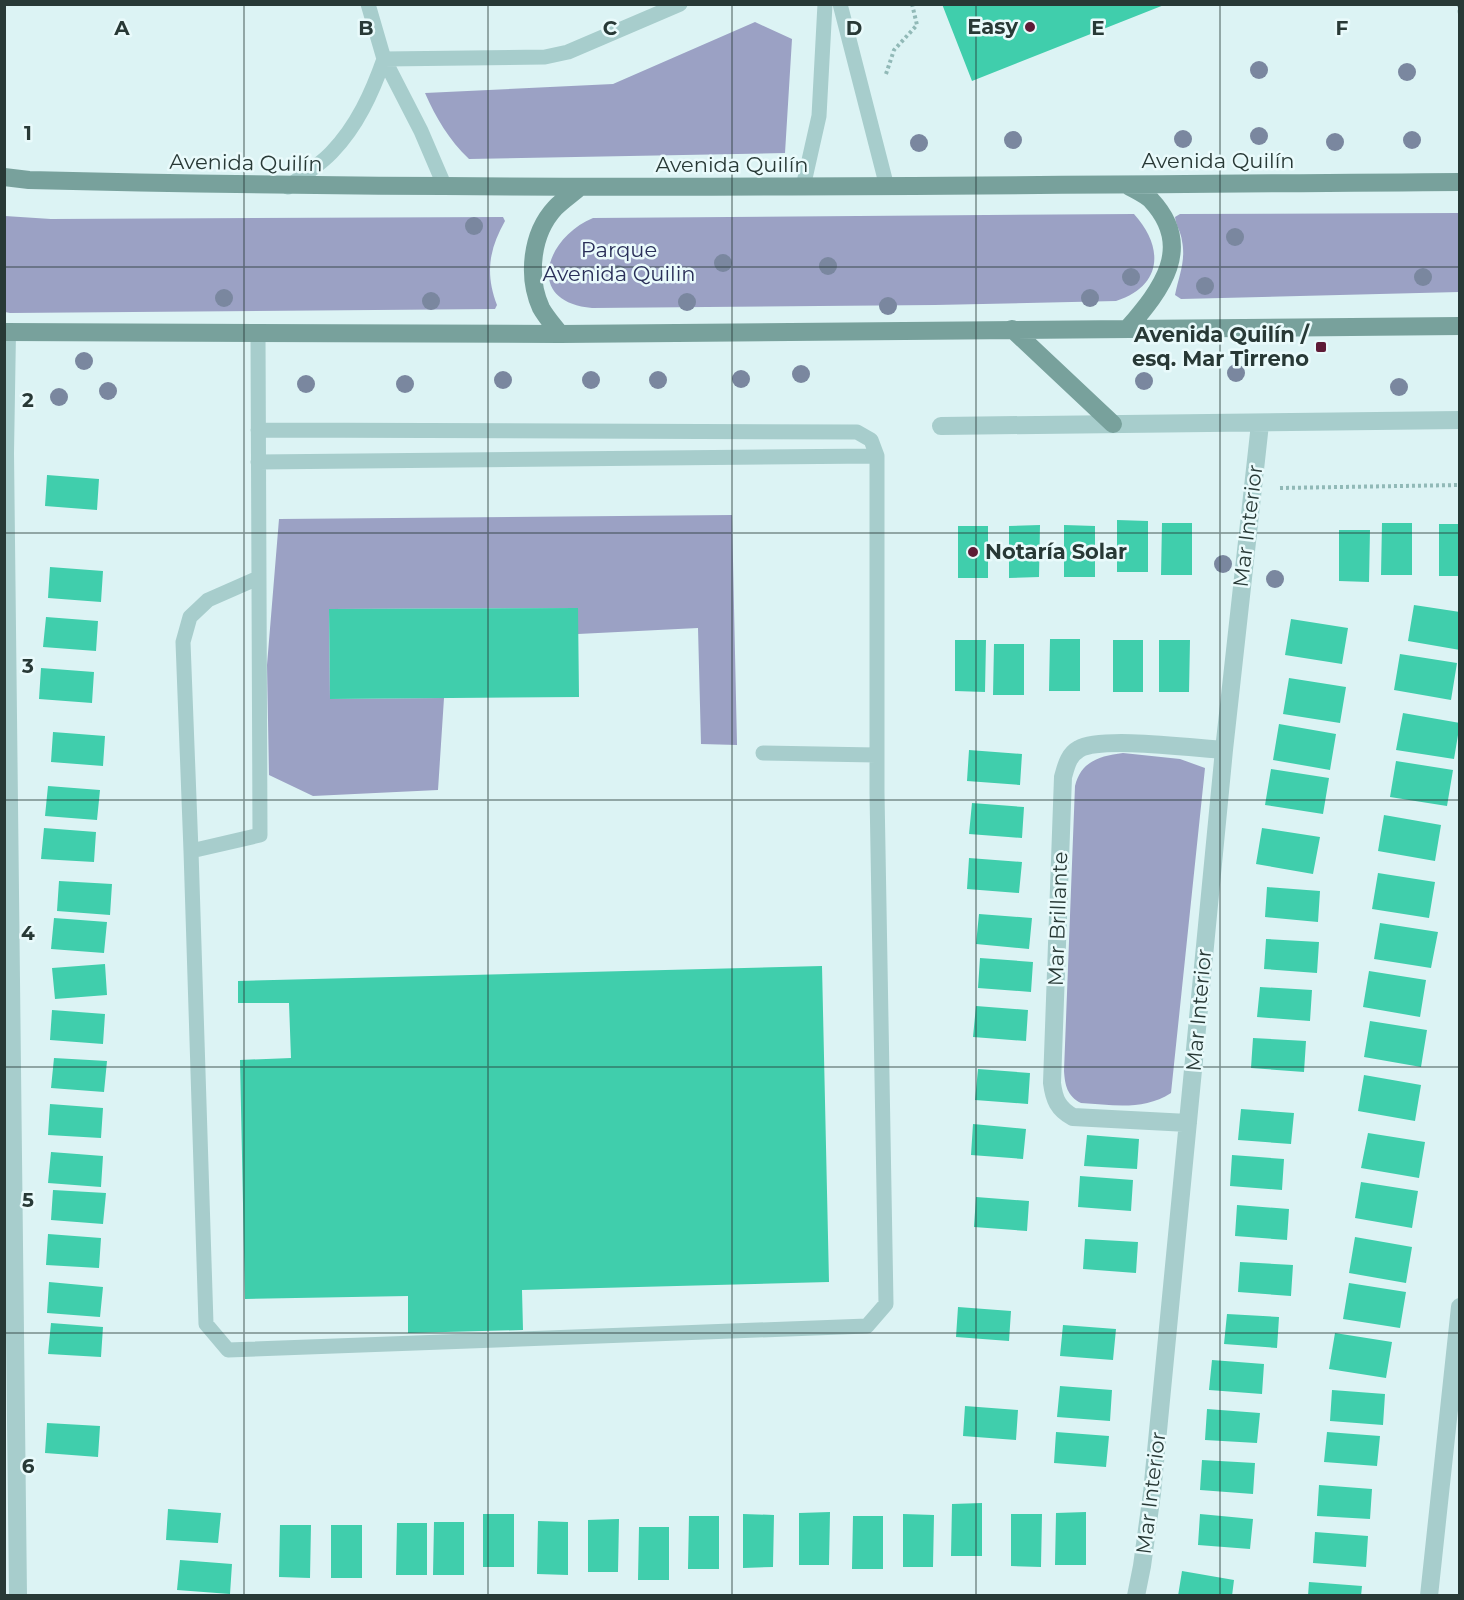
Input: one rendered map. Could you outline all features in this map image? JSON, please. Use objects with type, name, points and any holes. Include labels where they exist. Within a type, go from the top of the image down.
[{"type":"main road","name":"Avenida Quilín","points":[[4,177],[29,180],[288,187],[887,187],[1460,182]]},
{"type":"main road","points":[[1126,184],[1150,199],[1164,218],[1172,245],[1172,257],[1167,275],[1154,297],[1128,328]]},
{"type":"main road","points":[[560,334],[542,310],[533,288],[532,266],[544,223],[554,209],[580,187]]},
{"type":"main road","points":[[6,332],[560,334],[1460,326]]},
{"type":"main road","points":[[1012,329],[1118,423]]},
{"type":"street","points":[[6,332],[11,1476],[18,1596]]},
{"type":"street","points":[[941,426],[1460,420]]},
{"type":"street","name":"Mar Interior","points":[[1136,1596],[1152,1493],[1224,750],[1260,424]]},
{"type":"street","name":"Mar Brillante","points":[[1188,1123],[1073,1117],[1063,1112],[1053,1094],[1063,777],[1071,754],[1102,742],[1224,750]]},
{"type":"street","points":[[1429,1596],[1460,1307]]},
{"type":"lane","points":[[368,4],[384,59],[421,131],[445,187]]},
{"type":"lane","points":[[384,59],[545,57],[568,52],[680,4]]},
{"type":"lane","points":[[803,187],[819,116],[825,4]]},
{"type":"lane","points":[[840,4],[887,187]]},
{"type":"lane","points":[[288,187],[332,153],[342,140],[373,92],[384,59]]},
{"type":"lane","points":[[191,852],[260,835],[258,334]]},
{"type":"lane","points":[[258,430],[856,432],[871,440],[877,456],[876,755],[886,1304],[867,1326],[228,1350],[206,1324],[183,642],[190,617],[208,600],[258,578]]},
{"type":"lane","points":[[258,462],[877,456]]},
{"type":"lane","points":[[763,753],[876,755]]},
{"type":"path","points":[[884,81],[894,50],[917,25],[912,4]]},
{"type":"path","points":[[1459,4],[1460,15]]},
{"type":"path","points":[[1253,489],[1460,485]]},
{"type":"green space","points":[[755,22],[792,39],[785,153],[469,159],[444,128],[425,93],[613,84]]},
{"type":"green space","points":[[1459,213],[1459,292],[1181,299],[1175,295],[1183,255],[1175,217],[1180,214]]},
{"type":"green space","name":"Parque Avenida Quilin","points":[[1134,214],[1150,239],[1154,252],[1154,264],[1143,286],[1116,301],[592,308],[571,303],[557,294],[550,282],[549,268],[563,240],[576,227],[593,218]]},
{"type":"green space","name":"Parque Avenida Quilin","points":[[5,216],[51,219],[503,217],[505,221],[492,252],[490,272],[497,305],[495,309],[10,313],[5,312]]},
{"type":"green space","points":[[732,515],[737,745],[701,744],[698,628],[578,634],[578,608],[329,609],[330,699],[444,698],[438,790],[313,796],[269,775],[267,665],[279,519]]},
{"type":"green space","points":[[1123,753],[1180,759],[1205,768],[1171,1093],[1139,1105],[1081,1103],[1068,1090],[1064,1071],[1075,786],[1087,765],[1099,758]]},
{"type":"building","name":"Easy","points":[[942,4],[1164,4],[1164,5],[972,81]]},
{"type":"building","points":[[47,475],[99,479],[97,510],[45,506]]},
{"type":"building","points":[[1117,520],[1148,521],[1148,572],[1117,572]]},
{"type":"building","points":[[1162,523],[1192,523],[1192,575],[1161,575]]},
{"type":"building","points":[[1382,523],[1412,523],[1412,575],[1381,575]]},
{"type":"building","points":[[1439,524],[1460,524],[1460,576],[1439,576]]},
{"type":"building","points":[[1040,525],[1039,577],[1009,578],[1009,526]]},
{"type":"building","points":[[1064,525],[1095,526],[1095,577],[1064,577]]},
{"type":"building","name":"Notaría Solar","points":[[958,526],[988,526],[988,578],[958,578]]},
{"type":"building","points":[[1339,530],[1370,530],[1369,582],[1339,581]]},
{"type":"building","points":[[50,567],[103,571],[101,602],[48,598]]},
{"type":"building","points":[[1414,605],[1460,612],[1460,650],[1408,641]]},
{"type":"building","points":[[578,608],[579,697],[330,699],[329,609]]},
{"type":"building","points":[[46,617],[98,621],[96,651],[43,647]]},
{"type":"building","points":[[1291,619],[1348,628],[1342,664],[1285,655]]},
{"type":"building","points":[[1050,639],[1080,639],[1080,691],[1049,691]]},
{"type":"building","points":[[955,640],[986,640],[985,692],[955,691]]},
{"type":"building","points":[[1113,640],[1143,640],[1143,692],[1113,692]]},
{"type":"building","points":[[1159,640],[1190,640],[1189,692],[1159,692]]},
{"type":"building","points":[[994,644],[1024,644],[1024,695],[993,695]]},
{"type":"building","points":[[1400,654],[1457,663],[1451,700],[1394,690]]},
{"type":"building","points":[[41,668],[94,672],[92,703],[39,699]]},
{"type":"building","points":[[1289,678],[1346,687],[1340,723],[1283,714]]},
{"type":"building","points":[[1403,713],[1460,723],[1454,759],[1396,750]]},
{"type":"building","points":[[1279,724],[1336,734],[1330,770],[1273,760]]},
{"type":"building","points":[[53,732],[105,736],[103,766],[51,762]]},
{"type":"building","points":[[969,750],[1022,754],[1020,785],[967,781]]},
{"type":"building","points":[[1396,761],[1453,770],[1447,806],[1390,797]]},
{"type":"building","points":[[1271,769],[1329,778],[1323,814],[1265,805]]},
{"type":"building","points":[[48,786],[100,790],[97,820],[45,816]]},
{"type":"building","points":[[972,803],[1024,807],[1022,838],[969,834]]},
{"type":"building","points":[[1384,815],[1441,825],[1435,861],[1378,851]]},
{"type":"building","points":[[44,828],[96,832],[94,862],[41,859]]},
{"type":"building","points":[[1262,828],[1320,837],[1313,874],[1256,864]]},
{"type":"building","points":[[969,858],[1022,862],[1019,893],[967,889]]},
{"type":"building","points":[[1378,873],[1435,882],[1429,918],[1372,909]]},
{"type":"building","points":[[59,881],[112,884],[110,915],[57,911]]},
{"type":"building","points":[[1267,887],[1320,891],[1318,922],[1265,917]]},
{"type":"building","points":[[979,914],[1032,918],[1029,949],[976,944]]},
{"type":"building","points":[[54,918],[107,922],[104,953],[51,949]]},
{"type":"building","points":[[1380,923],[1438,932],[1431,968],[1374,959]]},
{"type":"building","points":[[1266,939],[1319,942],[1317,973],[1264,969]]},
{"type":"building","points":[[980,958],[1033,962],[1031,992],[978,988]]},
{"type":"building","points":[[105,964],[107,995],[55,999],[52,968]]},
{"type":"building","points":[[822,966],[829,1282],[522,1290],[523,1330],[408,1333],[408,1296],[245,1299],[240,1060],[291,1058],[289,1003],[238,1003],[238,981]]},
{"type":"building","points":[[1369,971],[1426,980],[1420,1017],[1363,1007]]},
{"type":"building","points":[[1260,987],[1312,990],[1310,1021],[1257,1017]]},
{"type":"building","points":[[976,1006],[1028,1010],[1026,1041],[973,1037]]},
{"type":"building","points":[[52,1010],[105,1014],[103,1044],[50,1040]]},
{"type":"building","points":[[1370,1021],[1427,1030],[1421,1067],[1364,1057]]},
{"type":"building","points":[[1253,1038],[1306,1041],[1304,1072],[1251,1068]]},
{"type":"building","points":[[54,1058],[107,1061],[104,1092],[51,1088]]},
{"type":"building","points":[[978,1069],[1030,1073],[1028,1104],[975,1100]]},
{"type":"building","points":[[1364,1075],[1421,1085],[1415,1121],[1358,1111]]},
{"type":"building","points":[[50,1104],[103,1108],[101,1138],[48,1135]]},
{"type":"building","points":[[1241,1109],[1294,1113],[1291,1144],[1238,1140]]},
{"type":"building","points":[[973,1124],[1026,1129],[1023,1159],[971,1155]]},
{"type":"building","points":[[1368,1133],[1425,1142],[1419,1178],[1361,1168]]},
{"type":"building","points":[[1087,1135],[1139,1139],[1137,1169],[1084,1166]]},
{"type":"building","points":[[51,1152],[103,1156],[101,1187],[48,1183]]},
{"type":"building","points":[[1232,1155],[1284,1159],[1282,1190],[1230,1186]]},
{"type":"building","points":[[1080,1176],[1133,1180],[1131,1211],[1078,1207]]},
{"type":"building","points":[[1361,1182],[1418,1191],[1412,1228],[1355,1218]]},
{"type":"building","points":[[53,1190],[106,1193],[103,1224],[51,1220]]},
{"type":"building","points":[[976,1197],[1029,1201],[1027,1231],[974,1227]]},
{"type":"building","points":[[1237,1205],[1289,1209],[1287,1240],[1235,1236]]},
{"type":"building","points":[[48,1234],[101,1238],[99,1268],[46,1265]]},
{"type":"building","points":[[1355,1237],[1412,1247],[1406,1283],[1349,1273]]},
{"type":"building","points":[[1085,1239],[1138,1242],[1136,1273],[1083,1269]]},
{"type":"building","points":[[1240,1262],[1293,1265],[1291,1296],[1238,1292]]},
{"type":"building","points":[[49,1282],[103,1287],[100,1317],[47,1313]]},
{"type":"building","points":[[1349,1283],[1406,1292],[1400,1328],[1343,1319]]},
{"type":"building","points":[[958,1307],[1011,1311],[1009,1341],[956,1337]]},
{"type":"building","points":[[1227,1314],[1279,1317],[1277,1348],[1224,1344]]},
{"type":"building","points":[[51,1323],[103,1327],[101,1357],[48,1354]]},
{"type":"building","points":[[1063,1325],[1116,1329],[1113,1360],[1060,1356]]},
{"type":"building","points":[[1335,1333],[1392,1342],[1386,1378],[1329,1369]]},
{"type":"building","points":[[1212,1360],[1264,1364],[1262,1394],[1209,1390]]},
{"type":"building","points":[[1060,1386],[1112,1390],[1110,1421],[1057,1417]]},
{"type":"building","points":[[1332,1390],[1385,1394],[1383,1425],[1330,1421]]},
{"type":"building","points":[[965,1406],[1018,1410],[1016,1440],[963,1436]]},
{"type":"building","points":[[1207,1409],[1260,1413],[1257,1443],[1205,1440]]},
{"type":"building","points":[[47,1423],[100,1426],[98,1457],[45,1453]]},
{"type":"building","points":[[1056,1432],[1109,1436],[1106,1467],[1054,1463]]},
{"type":"building","points":[[1327,1432],[1380,1436],[1377,1466],[1324,1462]]},
{"type":"building","points":[[1202,1460],[1255,1463],[1253,1494],[1200,1490]]},
{"type":"building","points":[[1319,1485],[1372,1489],[1370,1519],[1317,1516]]},
{"type":"building","points":[[982,1503],[982,1556],[951,1556],[952,1504]]},
{"type":"building","points":[[168,1509],[221,1513],[218,1543],[166,1540]]},
{"type":"building","points":[[830,1512],[829,1565],[799,1565],[799,1513]]},
{"type":"building","points":[[1086,1512],[1086,1565],[1055,1565],[1056,1513]]},
{"type":"building","points":[[483,1514],[514,1514],[514,1567],[483,1567]]},
{"type":"building","points":[[743,1514],[774,1515],[773,1567],[743,1568]]},
{"type":"building","points":[[903,1514],[934,1515],[933,1567],[903,1567]]},
{"type":"building","points":[[1011,1514],[1042,1514],[1041,1567],[1011,1566]]},
{"type":"building","points":[[1200,1514],[1253,1519],[1250,1549],[1198,1545]]},
{"type":"building","points":[[689,1516],[719,1516],[719,1569],[688,1569]]},
{"type":"building","points":[[853,1516],[883,1516],[883,1569],[852,1569]]},
{"type":"building","points":[[619,1519],[618,1572],[588,1572],[588,1520]]},
{"type":"building","points":[[538,1521],[568,1522],[568,1575],[537,1574]]},
{"type":"building","points":[[434,1522],[464,1522],[464,1575],[433,1575]]},
{"type":"building","points":[[397,1523],[427,1523],[427,1575],[396,1575]]},
{"type":"building","points":[[280,1525],[311,1525],[310,1578],[279,1577]]},
{"type":"building","points":[[331,1525],[362,1525],[362,1578],[331,1578]]},
{"type":"building","points":[[639,1527],[669,1527],[669,1580],[638,1580]]},
{"type":"building","points":[[1315,1532],[1368,1536],[1366,1567],[1313,1563]]},
{"type":"building","points":[[180,1560],[232,1564],[230,1594],[177,1590]]},
{"type":"building","points":[[1182,1571],[1234,1580],[1232,1596],[1178,1596]]},
{"type":"building","points":[[1309,1582],[1362,1586],[1361,1596],[1308,1596]]},
{"type":"place","name":"Easy","points":[[1030,27]]},
{"type":"place","name":"Avenida Quilín / esq. Mar Tirreno","points":[[1321,347]]},
{"type":"place","name":"Notaría Solar","points":[[973,552]]}]
